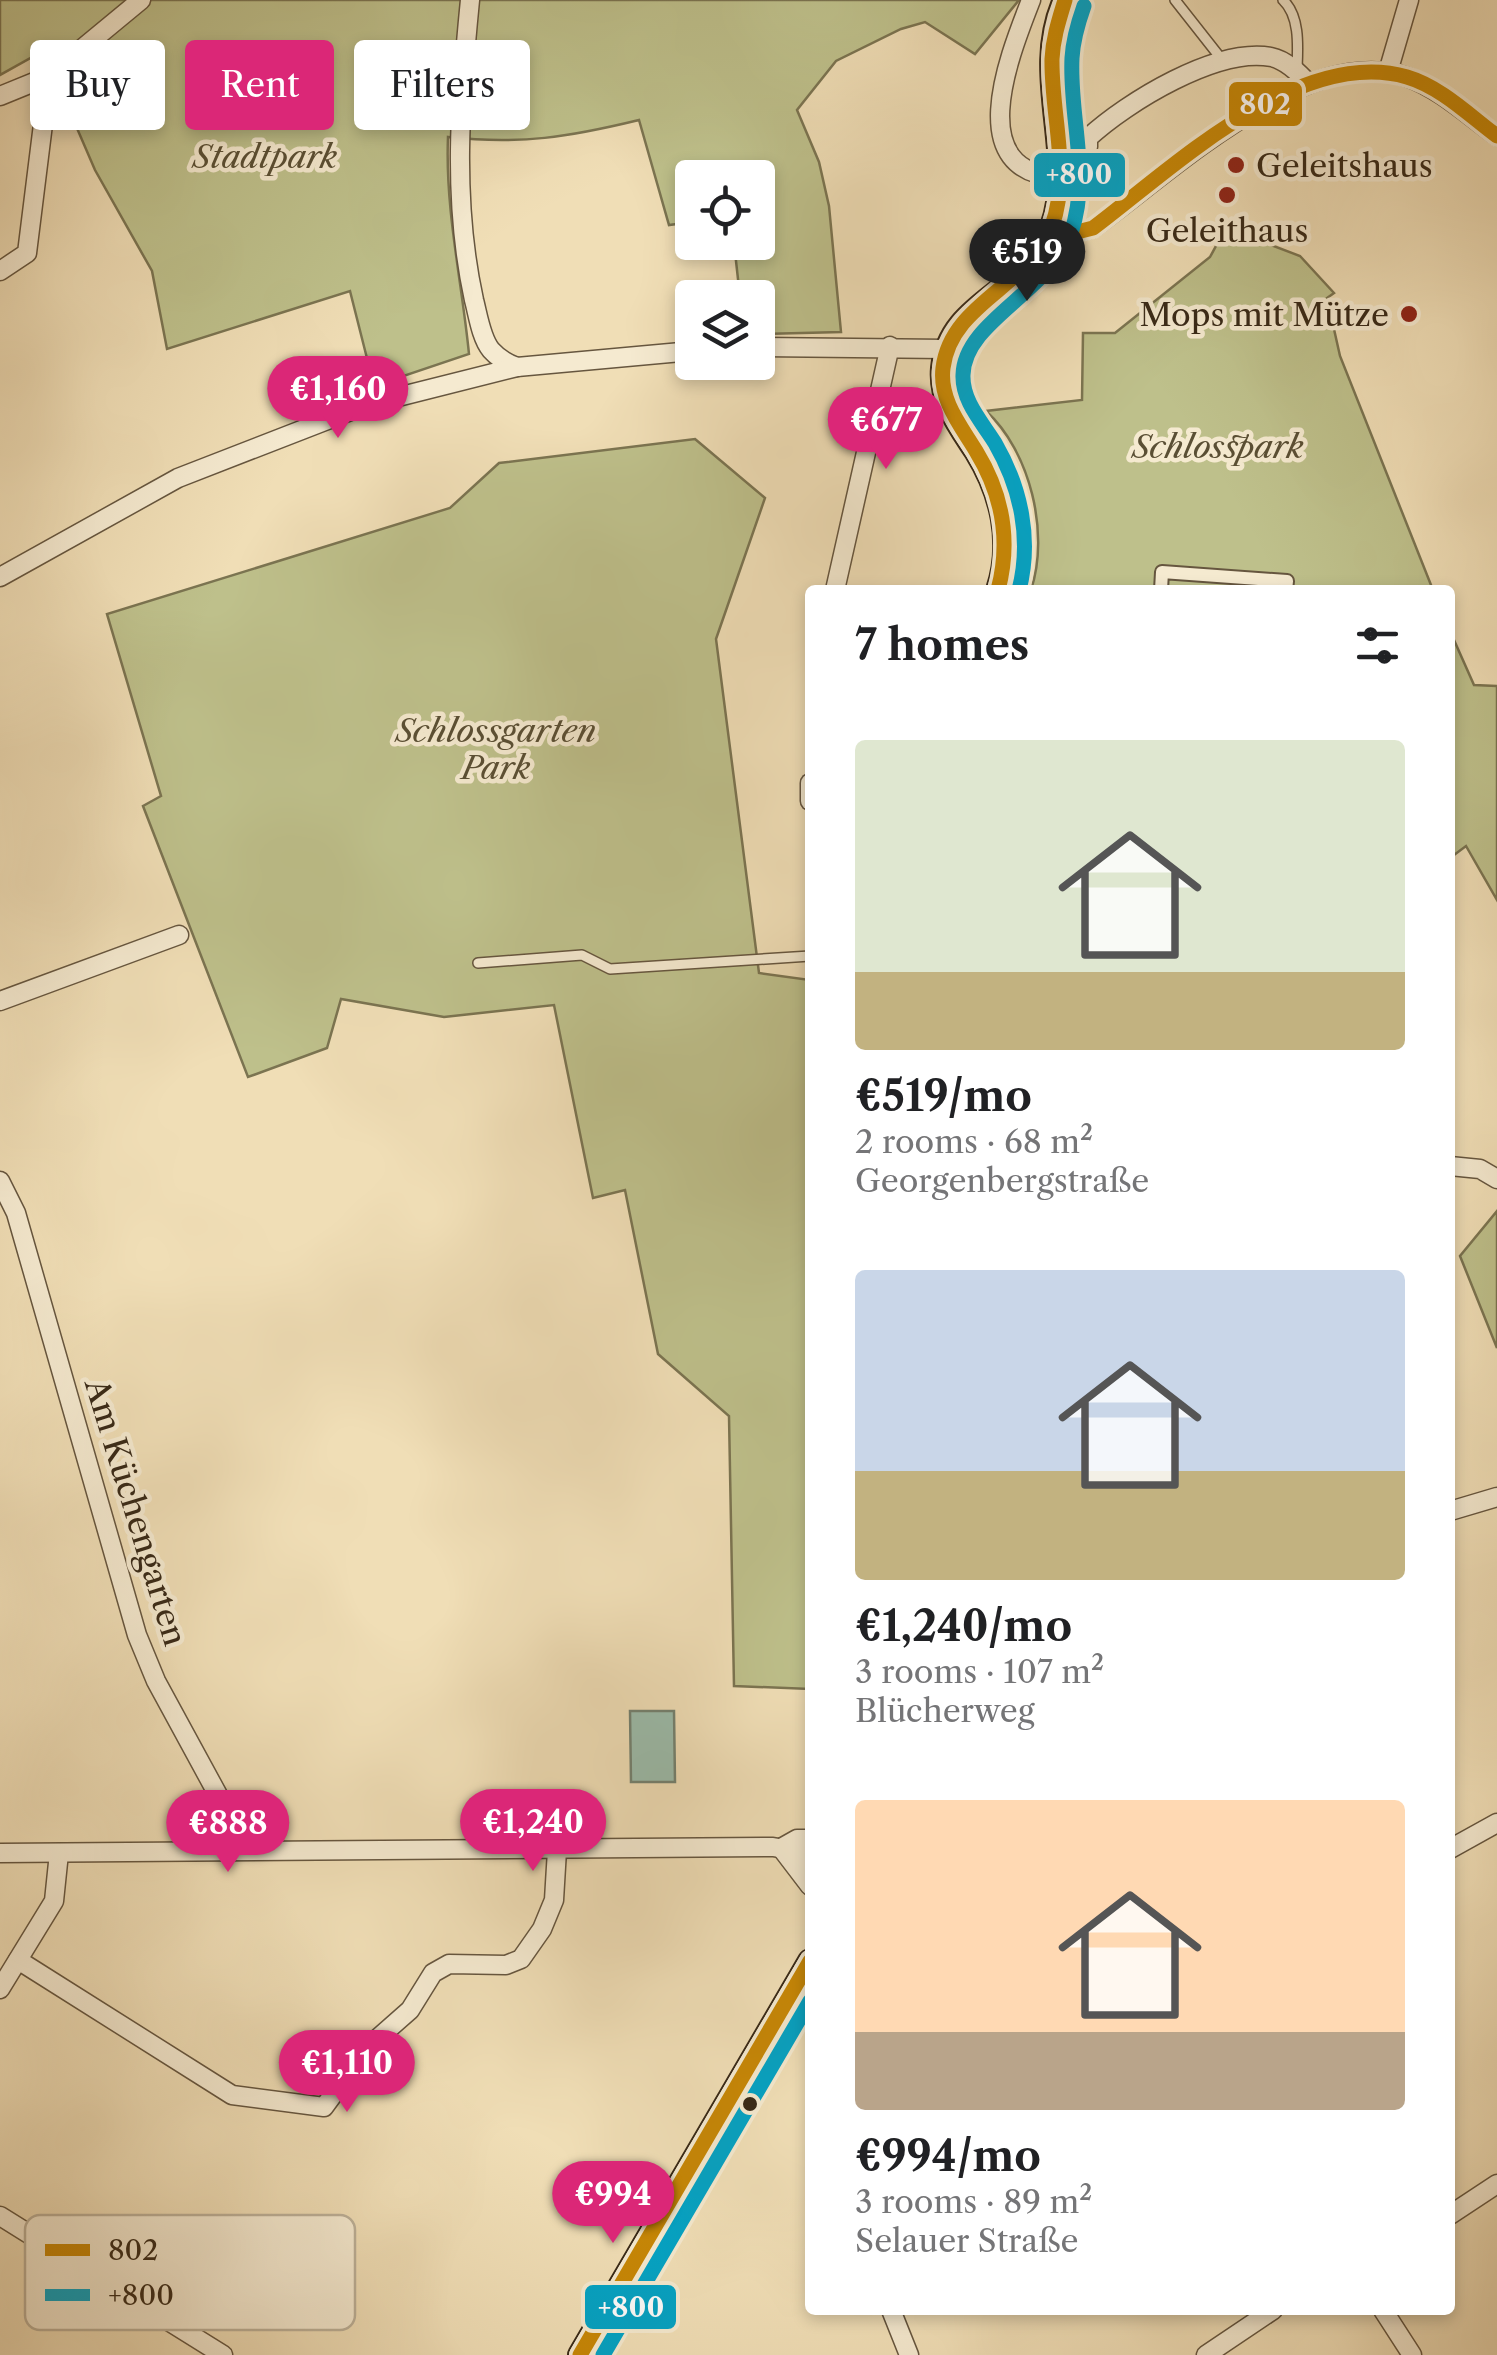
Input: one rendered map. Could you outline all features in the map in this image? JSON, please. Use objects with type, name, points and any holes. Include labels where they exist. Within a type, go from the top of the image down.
[{"type":"main road","points":[[999,585],[1006,551],[1002,514],[988,472],[946,400],[943,370],[946,349],[956,327],[1024,272],[1051,228],[1059,177],[1051,52],[1065,0]]},
{"type":"main road","points":[[580,2355],[802,1995]]},
{"type":"street","points":[[93,40],[141,0]]},
{"type":"street","points":[[470,0],[458,164],[463,250],[488,347],[502,361],[517,367]]},
{"type":"street","points":[[1031,0],[1005,80],[1000,137],[1004,149],[1028,170],[1059,177]]},
{"type":"street","points":[[1388,72],[1408,0]]},
{"type":"street","points":[[1088,147],[1088,138],[1124,108],[1166,84],[1224,61],[1249,55],[1275,58],[1303,77]]},
{"type":"street","points":[[1051,228],[1073,233],[1094,228],[1211,137],[1303,77],[1350,71],[1388,72],[1421,83],[1497,136]]},
{"type":"street","points":[[0,96],[30,84]]},
{"type":"street","points":[[0,271],[27,253],[42,130]]},
{"type":"street","points":[[836,585],[890,346]]},
{"type":"street","points":[[775,348],[946,349]]},
{"type":"street","points":[[0,576],[178,478],[366,405],[517,367],[675,353]]},
{"type":"street","points":[[1161,585],[1162,572],[1286,585]]},
{"type":"street","points":[[0,1001],[179,935]]},
{"type":"street","points":[[1455,1166],[1480,1169],[1497,1179]]},
{"type":"street","name":"Am Küchengarten","points":[[0,1182],[16,1213],[27,1249],[137,1635],[156,1681],[224,1806],[232,1851]]},
{"type":"street","points":[[1455,1510],[1497,1497]]},
{"type":"street","points":[[1455,1846],[1497,1823]]},
{"type":"street","points":[[780,1848],[797,1839],[805,1840]]},
{"type":"street","points":[[780,1848],[805,1880]]},
{"type":"street","points":[[0,1853],[780,1848],[805,1856]]},
{"type":"street","points":[[18,1960],[232,2095],[324,2107],[368,2047],[410,2010],[433,1974],[449,1964],[506,1965],[521,1959],[542,1929],[554,1900],[558,1850]]},
{"type":"street","points":[[0,1989],[54,1901],[59,1853]]},
{"type":"street","points":[[1455,2212],[1497,2184]]},
{"type":"street","points":[[0,2216],[25,2232]]},
{"type":"street","points":[[893,2315],[909,2355]]},
{"type":"street","points":[[1206,2355],[1266,2315]]},
{"type":"street","points":[[1386,2315],[1412,2355]]},
{"type":"street","points":[[183,2330],[223,2355]]},
{"type":"lane","points":[[1174,0],[1224,61]]},
{"type":"lane","points":[[1283,0],[1296,23],[1303,77]]},
{"type":"lane","points":[[478,963],[582,955],[610,969],[805,956]]},
{"type":"green space","name":"Stadtpark","points":[[0,0],[1019,0],[975,54],[925,22],[901,29],[836,61],[797,110],[819,162],[829,206],[841,332],[775,334],[775,280],[738,280],[736,260],[775,260],[775,160],[675,160],[675,224],[669,225],[639,120],[545,138],[448,137],[451,219],[469,354],[374,386],[350,291],[167,349],[152,271],[95,170],[78,130],[165,130],[165,40],[30,40],[30,58],[0,75]]},
{"type":"green space","name":"Schlosspark","points":[[1222,235],[1263,242],[1300,256],[1334,293],[1327,298],[1340,356],[1431,585],[1032,585],[1038,544],[1032,494],[1014,448],[986,411],[1082,400],[1083,333],[1115,333],[1210,257]]},
{"type":"green space","name":"Schlossgarten Park","points":[[695,439],[765,498],[716,639],[759,973],[805,979],[805,1689],[734,1686],[729,1416],[658,1354],[625,1190],[593,1198],[554,1005],[444,1017],[341,999],[327,1048],[248,1077],[143,806],[161,796],[107,614],[450,508],[499,463]]},
{"type":"green space","points":[[1455,642],[1474,685],[1497,686],[1497,900],[1466,846],[1455,854]]},
{"type":"green space","points":[[1497,1211],[1497,1348],[1460,1256]]},
{"type":"shaded area","points":[[630,1711],[674,1711],[675,1782],[631,1782]]},
{"type":"transit line","name":"802","points":[[999,585],[1004,536],[998,501],[985,468],[948,402],[943,368],[949,345],[960,326],[1027,264],[1042,247],[1052,226],[1060,185],[1052,59],[1065,0]]},
{"type":"transit line","name":"+800","points":[[1020,585],[1024,552],[1022,514],[1004,460],[969,402],[963,375],[977,338],[1045,272],[1071,233],[1079,189],[1072,58],[1084,6]]},
{"type":"transit line","name":"802","points":[[1051,228],[1073,233],[1093,228],[1240,118],[1281,95],[1324,79],[1366,72],[1407,77],[1443,95],[1497,136]]},
{"type":"transit line","name":"802","points":[[580,2355],[805,1970]]},
{"type":"transit line","name":"+800","points":[[603,2355],[805,2010]]},
{"type":"place","name":"Geleitshaus","points":[[1236,165]]},
{"type":"place","name":"Geleithaus","points":[[1227,195]]},
{"type":"place","name":"Mops mit Mütze","points":[[1409,314]]}]
